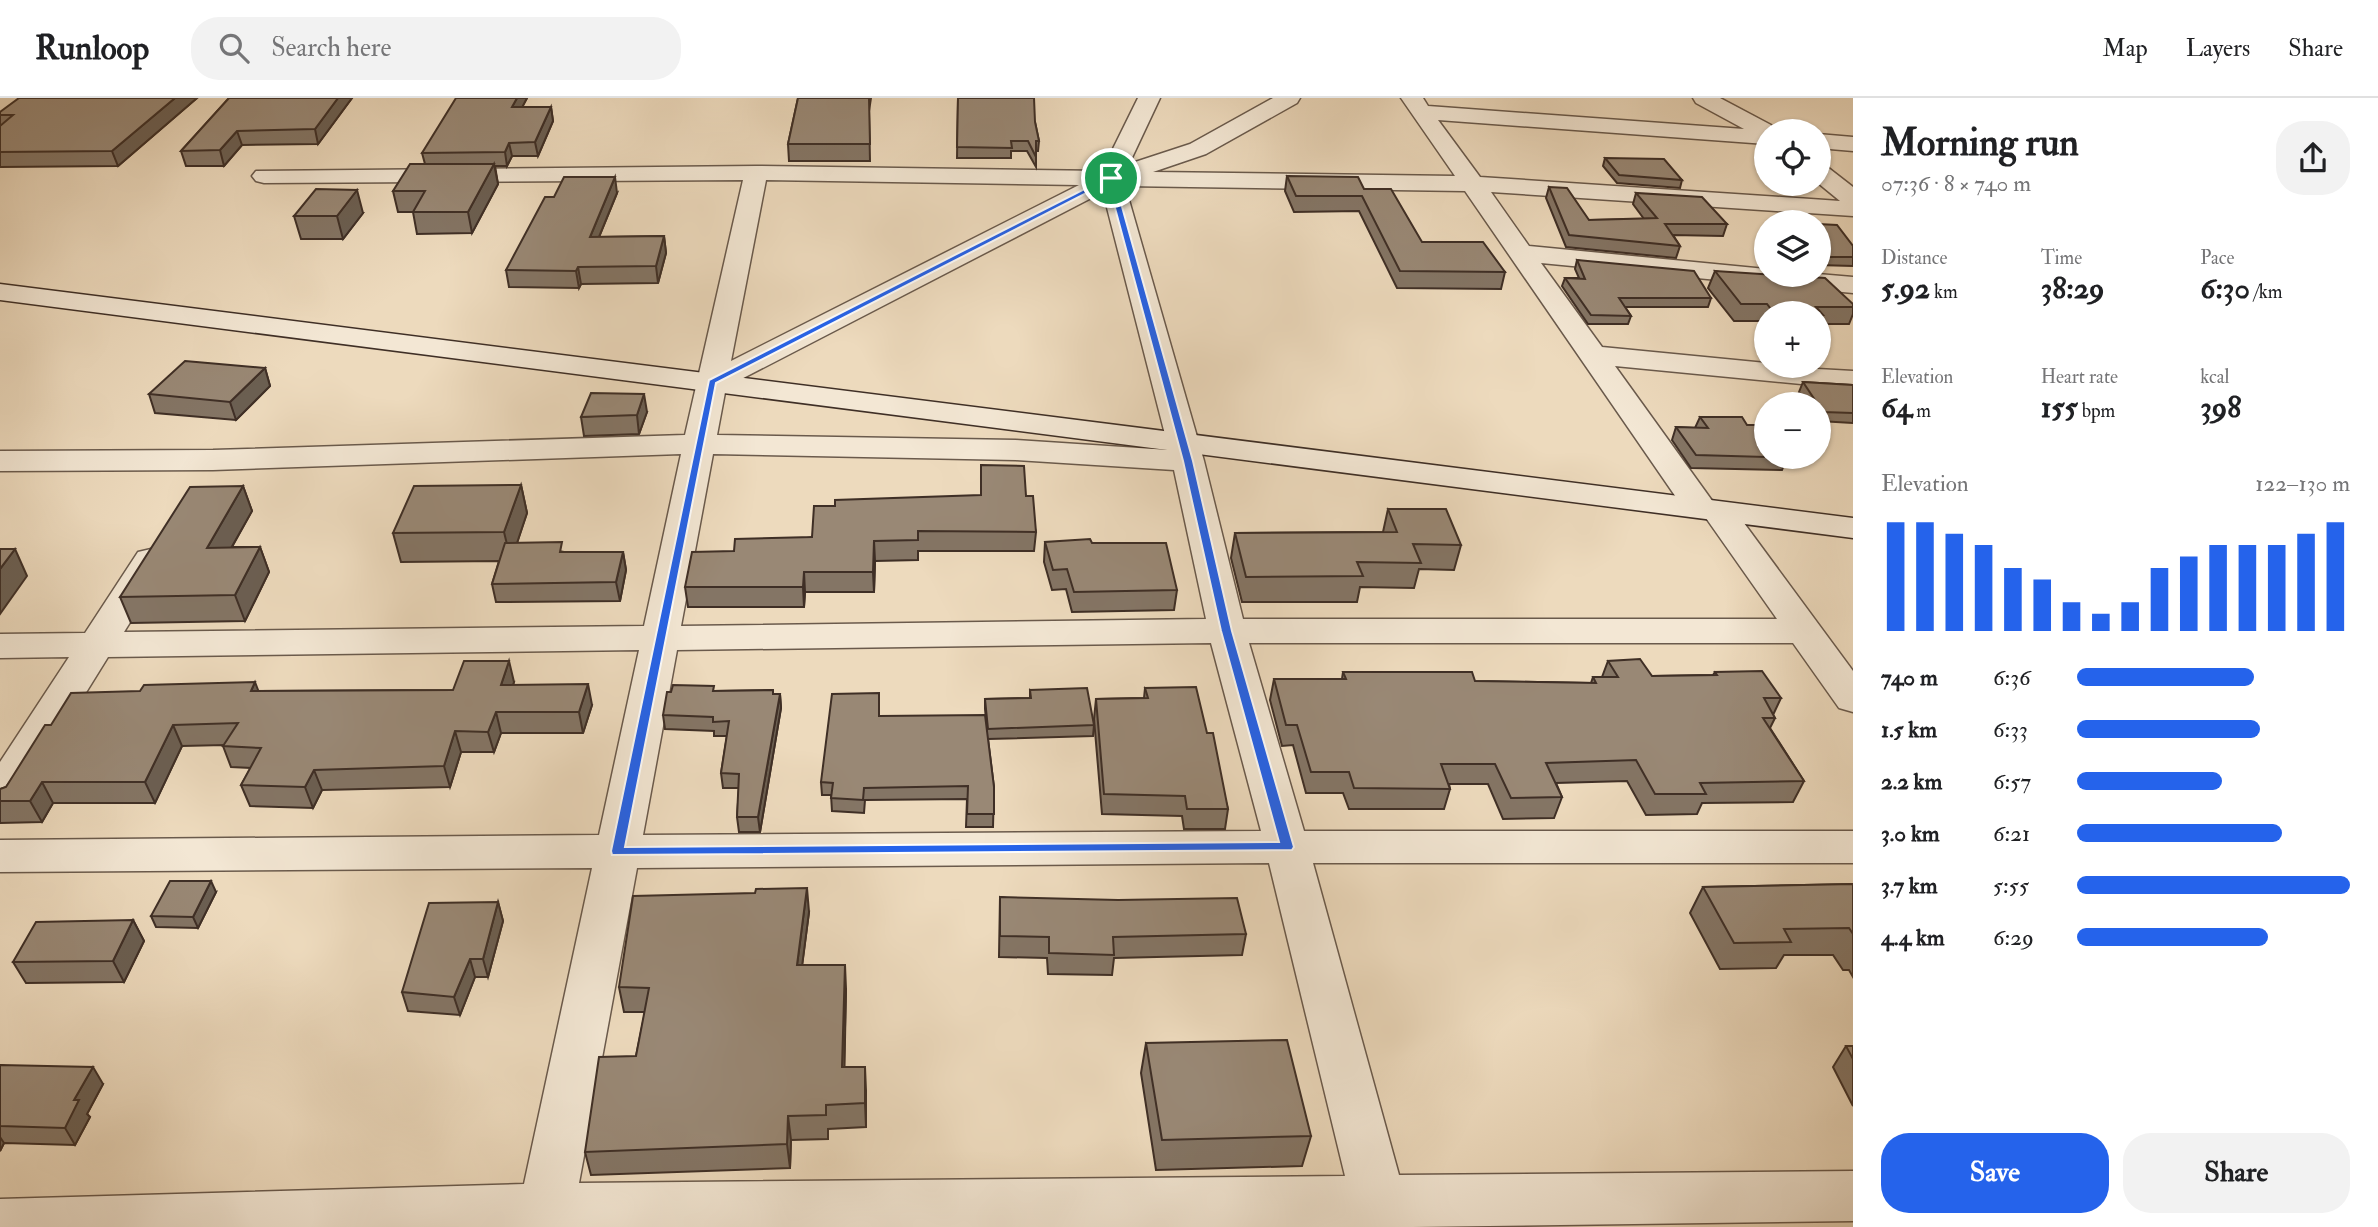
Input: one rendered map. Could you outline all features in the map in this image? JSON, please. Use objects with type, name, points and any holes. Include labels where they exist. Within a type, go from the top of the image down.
[{"type":"street","points":[[1149,98],[1111,178],[1186,451],[1227,631],[1287,847],[1381,1213]]},
{"type":"street","points":[[712,382],[1111,178],[1198,149],[1289,98]]},
{"type":"street","points":[[1704,98],[1754,127]]},
{"type":"street","points":[[1418,105],[1754,133]]},
{"type":"street","points":[[1418,105],[1592,355],[1853,699]]},
{"type":"street","points":[[1831,142],[1853,144]]},
{"type":"street","points":[[545,1218],[699,444],[756,173]]},
{"type":"street","points":[[264,176],[756,173],[1475,184],[1853,209]]},
{"type":"street","points":[[1831,181],[1853,199]]},
{"type":"street","points":[[1520,253],[1853,285]]},
{"type":"street","points":[[0,292],[712,382],[1186,451],[1853,528]]},
{"type":"street","points":[[1592,355],[1853,380]]},
{"type":"street","points":[[0,461],[213,460],[699,444],[1186,451]]},
{"type":"street","points":[[193,492],[213,460]]},
{"type":"street","points":[[0,796],[167,534]]},
{"type":"street","points":[[0,646],[1227,631],[1804,631]]},
{"type":"street","points":[[0,856],[1287,847],[1853,847]]},
{"type":"street","points":[[0,1225],[545,1218],[1785,1212],[1853,1196]]},
{"type":"building","points":[[19,98],[175,98],[112,151],[0,152],[0,126],[13,115],[0,115],[0,112]]},
{"type":"building","points":[[229,98],[338,98],[315,129],[237,131],[220,150],[181,151]]},
{"type":"building","points":[[456,98],[517,98],[512,107],[551,107],[535,142],[509,143],[505,152],[422,153]]},
{"type":"building","points":[[798,98],[869,98],[870,144],[788,144]]},
{"type":"building","points":[[958,98],[1034,98],[1039,141],[1036,141],[1036,157],[1028,141],[1011,141],[1012,148],[957,147]]},
{"type":"building","points":[[1605,158],[1664,159],[1682,180],[1619,175]]},
{"type":"building","points":[[410,164],[494,164],[468,212],[413,212],[425,191],[393,191]]},
{"type":"building","points":[[1287,176],[1358,177],[1364,189],[1391,189],[1422,242],[1483,242],[1505,272],[1400,271],[1362,196],[1296,196]]},
{"type":"building","points":[[564,177],[615,177],[590,237],[664,236],[656,266],[578,267],[576,271],[506,270],[545,197],[554,197]]},
{"type":"building","points":[[1549,187],[1567,188],[1589,220],[1657,218],[1636,193],[1702,197],[1727,224],[1665,224],[1680,246],[1569,235]]},
{"type":"building","points":[[316,189],[357,190],[337,216],[294,216]]},
{"type":"building","points":[[1831,225],[1837,225],[1853,246],[1853,257],[1831,257]]},
{"type":"building","points":[[1577,260],[1694,271],[1711,298],[1619,298],[1631,316],[1591,315],[1565,278],[1585,279]]},
{"type":"building","points":[[1715,271],[1754,273],[1754,287],[1831,287],[1831,284],[1853,307],[1831,307],[1831,301],[1754,301],[1754,304],[1741,304]]},
{"type":"building","points":[[185,361],[265,368],[230,402],[149,394]]},
{"type":"building","points":[[1803,382],[1853,385],[1853,413],[1831,412],[1831,392],[1810,392]]},
{"type":"building","points":[[591,393],[644,394],[637,415],[581,417]]},
{"type":"building","points":[[1700,417],[1742,417],[1747,425],[1754,425],[1754,457],[1696,455],[1676,427],[1708,428]]},
{"type":"building","points":[[981,465],[1024,466],[1026,496],[1033,496],[1036,532],[918,531],[918,540],[874,541],[873,572],[804,572],[803,587],[685,587],[692,552],[734,551],[735,539],[812,537],[814,506],[835,506],[835,500],[981,495]]},
{"type":"building","points":[[521,485],[504,532],[393,533],[414,486]]},
{"type":"building","points":[[243,486],[207,548],[260,547],[235,595],[120,597],[190,487]]},
{"type":"building","points":[[1388,509],[1446,509],[1461,545],[1413,544],[1421,563],[1357,562],[1363,576],[1246,577],[1235,533],[1397,532]]},
{"type":"building","points":[[1090,539],[1092,543],[1166,543],[1177,590],[1074,592],[1067,569],[1053,570],[1045,542]]},
{"type":"building","points":[[562,542],[560,552],[623,552],[616,582],[492,584],[505,543]]},
{"type":"building","points":[[0,549],[15,549],[0,569]]},
{"type":"building","points":[[1640,659],[1652,676],[1762,671],[1781,698],[1764,698],[1775,718],[1763,718],[1804,781],[1700,783],[1706,794],[1655,794],[1636,760],[1546,763],[1562,797],[1511,798],[1495,764],[1441,764],[1450,789],[1354,788],[1349,772],[1311,772],[1297,725],[1286,725],[1274,679],[1346,679],[1343,672],[1472,672],[1475,681],[1596,683],[1593,677],[1618,677],[1608,661]]},
{"type":"building","points":[[464,661],[509,661],[501,685],[588,684],[579,712],[496,712],[488,732],[455,731],[444,766],[314,770],[305,787],[241,785],[261,748],[223,746],[238,723],[173,725],[145,782],[42,782],[30,801],[0,801],[0,789],[6,787],[45,725],[51,725],[71,693],[140,691],[144,685],[255,682],[251,691],[453,690]]},
{"type":"building","points":[[673,685],[714,686],[713,691],[773,690],[773,694],[780,694],[758,817],[737,817],[739,774],[721,773],[729,721],[713,722],[713,717],[663,715],[667,692],[671,692]]},
{"type":"building","points":[[1196,687],[1207,733],[1213,733],[1228,809],[1187,809],[1185,796],[1104,794],[1096,699],[1148,698],[1145,688]]},
{"type":"building","points":[[1087,688],[1094,725],[988,729],[985,699],[1031,698],[1030,690]]},
{"type":"building","points":[[879,693],[879,716],[985,715],[994,787],[994,814],[967,814],[968,786],[864,788],[863,800],[831,798],[833,783],[821,782],[832,694]]},
{"type":"building","points":[[170,881],[211,881],[193,917],[151,916]]},
{"type":"building","points":[[1853,884],[1853,934],[1849,928],[1784,929],[1791,942],[1734,943],[1703,887]]},
{"type":"building","points":[[807,888],[797,965],[845,965],[842,1067],[865,1067],[865,1103],[826,1105],[826,1115],[788,1116],[787,1144],[585,1152],[599,1057],[636,1056],[649,988],[619,987],[633,896],[755,893],[756,889]]},
{"type":"building","points":[[1000,897],[1118,900],[1237,898],[1246,934],[1113,937],[1114,955],[1049,953],[1049,937],[1000,936]]},
{"type":"building","points":[[498,902],[483,959],[470,959],[454,997],[402,992],[429,903]]},
{"type":"building","points":[[133,920],[113,961],[13,962],[36,922]]},
{"type":"building","points":[[1287,1040],[1311,1136],[1162,1140],[1146,1043]]},
{"type":"building","points":[[1846,1046],[1853,1046],[1853,1059]]},
{"type":"building","points":[[0,1065],[93,1067],[74,1100],[79,1100],[65,1128],[0,1126]]},
{"type":"route","points":[[1111,178],[1188,461],[1227,631],[1287,847],[617,851],[712,382],[1111,178]]}]
